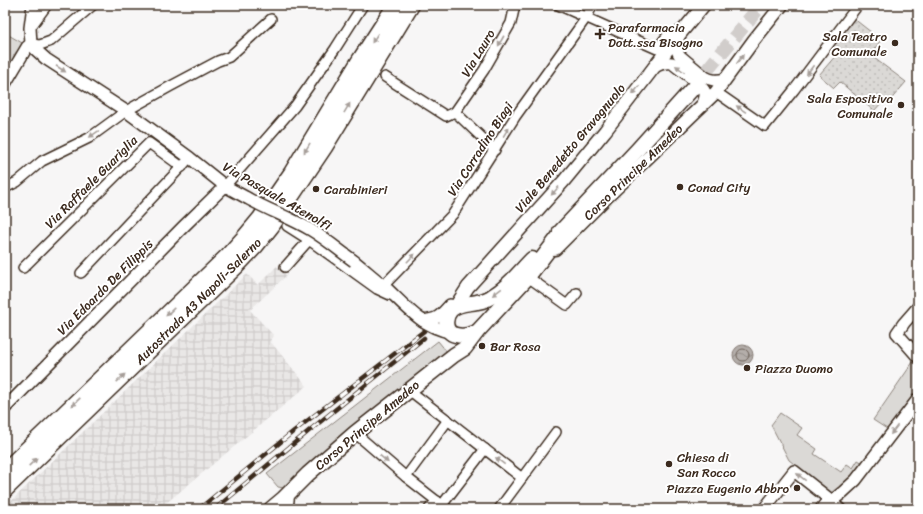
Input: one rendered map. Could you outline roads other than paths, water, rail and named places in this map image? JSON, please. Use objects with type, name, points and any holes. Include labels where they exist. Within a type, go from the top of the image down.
[{"type":"highway","name":"Autostrada A3 Napoli-Salerno","points":[[5,471],[246,236],[261,218],[292,173],[396,5]]},
{"type":"highway","name":"Autostrada A3 Napoli-Salerno","points":[[5,489],[255,246],[276,220],[324,147],[411,5]]},
{"type":"main road","name":"Viale Benedetto Gravagnuolo","points":[[450,308],[461,298],[468,286],[562,182],[605,131],[704,5]]},
{"type":"main road","name":"Corso Principe Amedeo","points":[[271,509],[285,502],[308,474],[355,433],[465,348],[477,332],[528,277],[609,195],[716,92],[782,5]]},
{"type":"main road","points":[[477,332],[458,336],[452,333],[447,328],[446,323],[450,308],[487,299],[495,295],[507,285],[566,226],[693,88]]},
{"type":"main road","points":[[528,277],[566,226]]},
{"type":"main road","points":[[452,333],[456,345],[454,355]]},
{"type":"street","points":[[5,84],[31,44],[30,28],[33,5]]},
{"type":"street","points":[[30,28],[47,5]]},
{"type":"street","points":[[31,44],[40,45],[51,41],[93,5]]},
{"type":"street","points":[[226,186],[295,106],[364,5]]},
{"type":"street","name":"Via Lauro","points":[[455,112],[484,70],[511,23],[515,5]]},
{"type":"street","points":[[558,5],[657,48],[667,36],[682,32]]},
{"type":"street","name":"Via Corradino Biagi","points":[[384,286],[453,214],[515,117],[586,18],[593,5]]},
{"type":"street","points":[[716,92],[765,126],[858,5]]},
{"type":"street","points":[[5,188],[17,182],[42,160],[89,138],[126,111],[211,65],[229,57],[271,19]]},
{"type":"street","points":[[682,32],[676,47],[680,56],[710,80],[715,81],[725,79]]},
{"type":"street","name":"Via Pasquale Atenolfi","points":[[31,44],[46,59],[126,111],[226,186],[313,231],[354,261],[423,321],[452,333]]},
{"type":"street","points":[[653,69],[666,62],[672,63],[701,86],[705,92],[703,104]]},
{"type":"street","points":[[385,77],[446,116],[455,112],[495,150]]},
{"type":"street","name":"Via Raffaele Guariglia","points":[[23,268],[149,143],[182,167]]},
{"type":"street","points":[[81,273],[190,158]]},
{"type":"street","name":"Via Edoardo De Filippis","points":[[5,408],[226,186]]},
{"type":"street","points":[[287,226],[377,289],[398,300]]},
{"type":"street","points":[[285,267],[309,240]]},
{"type":"street","points":[[528,277],[566,305],[576,293]]},
{"type":"street","points":[[918,307],[904,323],[898,333],[918,356]]},
{"type":"street","points":[[423,321],[432,320],[450,308]]},
{"type":"street","points":[[409,390],[522,478]]},
{"type":"street","points":[[830,505],[856,480],[918,399]]},
{"type":"street","points":[[406,477],[448,420]]},
{"type":"street","points":[[499,509],[556,432]]},
{"type":"street","points":[[355,433],[406,477],[442,505]]},
{"type":"street","points":[[429,509],[442,505],[485,449]]},
{"type":"street","points":[[764,509],[794,471],[830,505]]},
{"type":"street","points":[[821,509],[825,504],[841,509]]},
{"type":"water","points":[[739,345],[747,345],[753,351],[753,359],[747,365],[739,365],[733,359],[733,351]]},
{"type":"tunnel","points":[[694,86],[761,5]]},
{"type":"railway","points":[[199,509],[294,431],[424,331]]},
{"type":"railway","points":[[215,509],[424,338]]},
{"type":"place","name":"Parafarmacia Dott.ssa Bisogno","points":[[600,34]]},
{"type":"place","name":"Sala Teatro Comunale","points":[[895,43]]},
{"type":"place","name":"Sala Espositiva Comunale","points":[[901,105]]},
{"type":"place","name":"Conad City","points":[[680,187]]},
{"type":"place","name":"Carabinieri","points":[[316,189]]},
{"type":"place","name":"Bar Rosa","points":[[482,346]]},
{"type":"place","name":"Piazza Duomo","points":[[747,368]]},
{"type":"place","name":"Chiesa di San Rocco","points":[[669,464]]},
{"type":"place","name":"Piazza Eugenio Abbro","points":[[797,488]]}]
